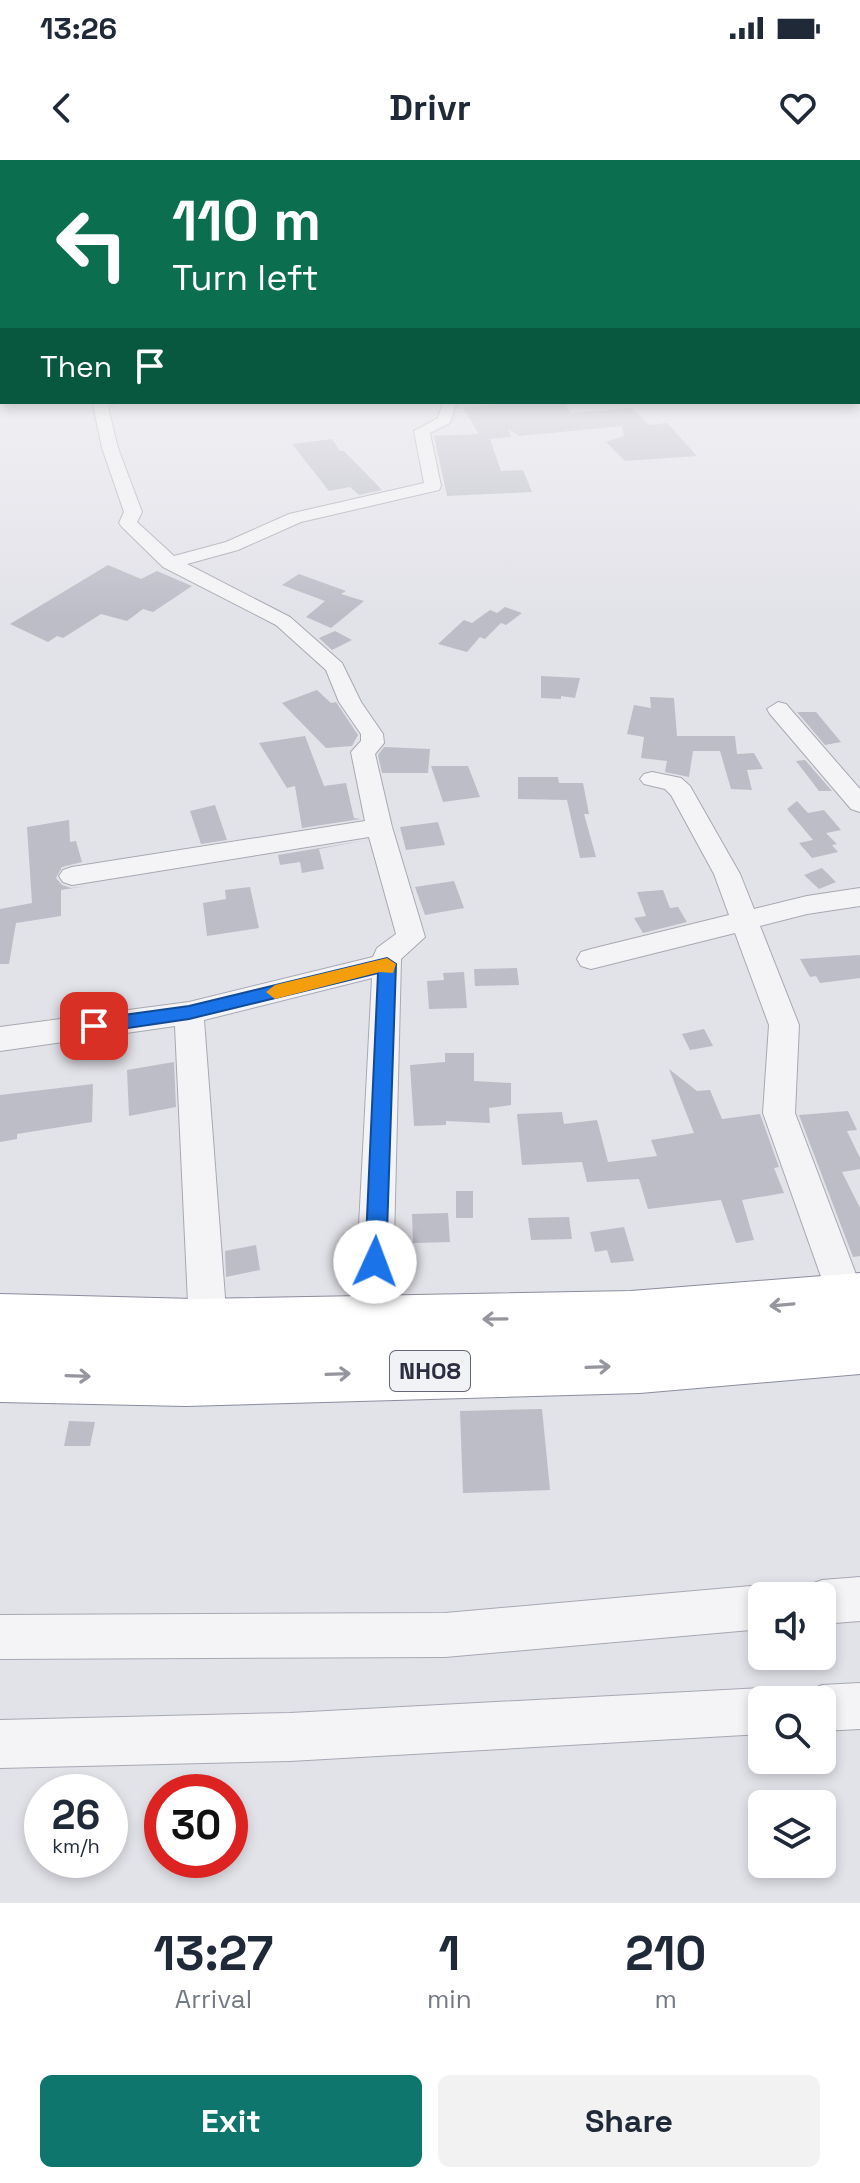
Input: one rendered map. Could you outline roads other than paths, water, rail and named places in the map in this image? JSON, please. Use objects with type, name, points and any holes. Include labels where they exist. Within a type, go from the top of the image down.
[{"type":"highway","name":"NH08","points":[[0,1320],[208,1324],[856,1315]]},
{"type":"highway","name":"NH08","points":[[0,1374],[186,1378],[609,1366],[856,1315]]},
{"type":"street","points":[[112,452],[133,512],[128,523],[170,563],[283,621],[335,667],[350,702],[372,734],[373,743],[363,752],[379,827],[411,937],[387,955],[373,1321]]},
{"type":"street","points":[[170,563],[232,546],[295,518],[433,486],[426,452]]},
{"type":"street","points":[[778,709],[860,804]]},
{"type":"street","points":[[652,779],[673,783],[681,791],[727,874],[745,921],[784,1025],[779,1113],[856,1315]]},
{"type":"street","points":[[72,876],[379,827]]},
{"type":"street","points":[[591,959],[807,905],[860,897]]},
{"type":"street","points":[[0,1039],[189,1013],[387,964]]},
{"type":"street","points":[[189,1013],[208,1324]]},
{"type":"street","points":[[836,1601],[860,1599]]},
{"type":"street","points":[[0,1637],[445,1635],[748,1608]]},
{"type":"street","points":[[836,1707],[860,1706]]},
{"type":"street","points":[[0,1744],[290,1737],[748,1712]]}]
